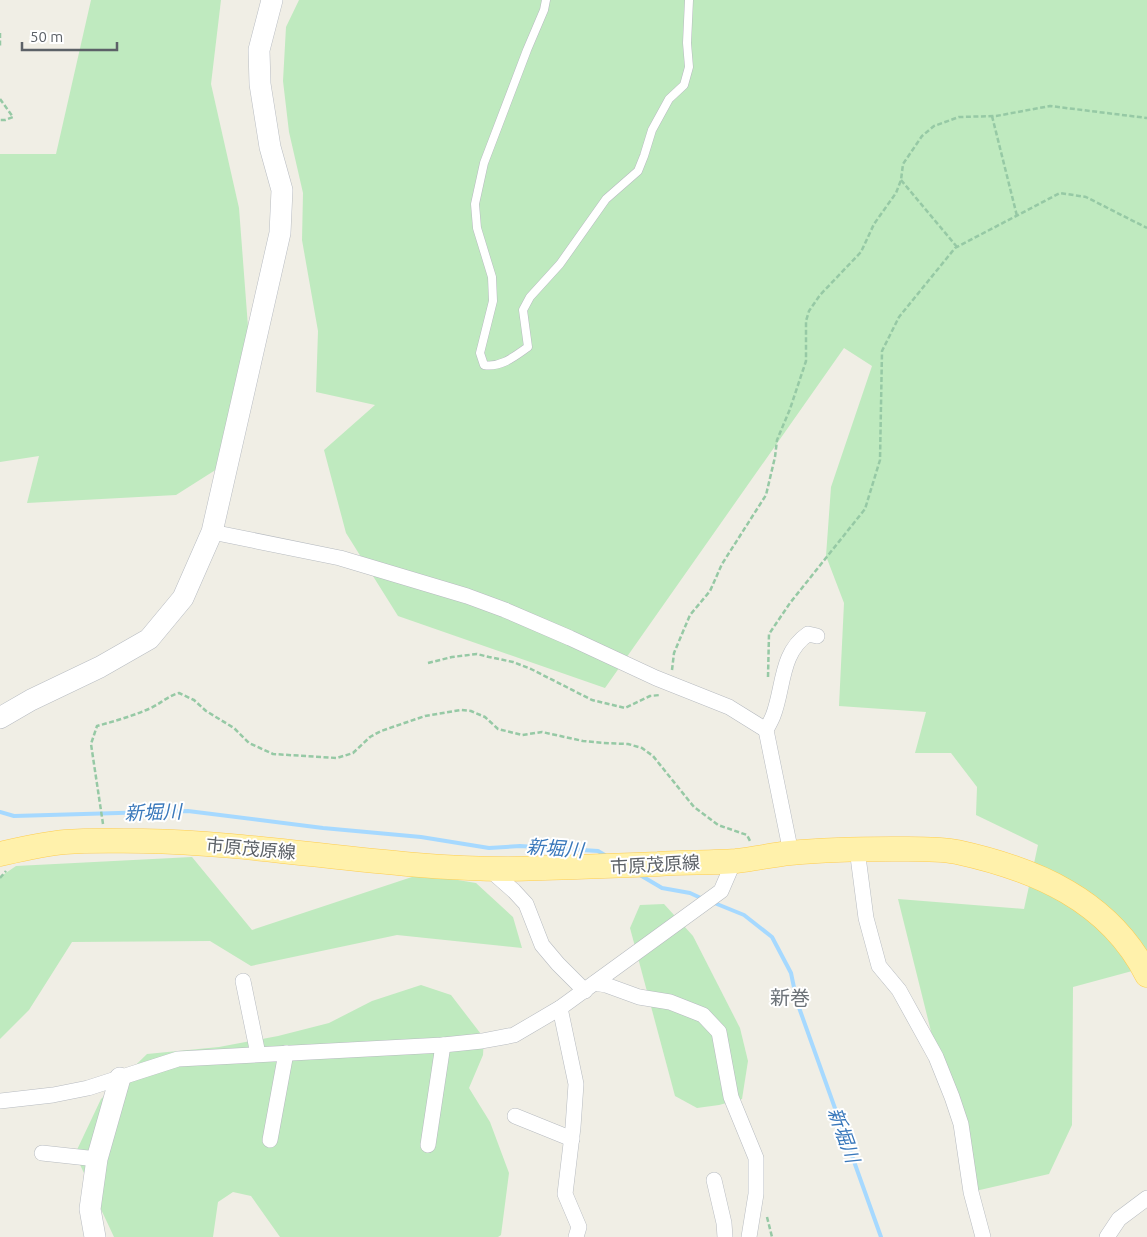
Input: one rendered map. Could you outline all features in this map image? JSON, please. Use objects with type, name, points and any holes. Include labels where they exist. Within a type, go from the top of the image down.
[{"type":"main road","name":"市原茂原線","points":[[0,854],[63,843],[105,840],[168,841],[242,846],[401,864],[489,869],[584,868],[734,861],[791,853],[857,849],[923,849],[954,852],[1047,880],[1071,894],[1101,915],[1121,936],[1139,959],[1147,975]]},
{"type":"street","points":[[0,718],[31,700],[100,667],[149,639],[183,598],[212,532],[280,233],[282,190],[270,147],[260,84],[259,50],[272,0]]},
{"type":"street","points":[[212,532],[340,558],[467,596],[505,610],[671,684],[729,707],[766,730]]},
{"type":"street","points":[[791,853],[766,730],[774,716],[783,675],[798,640],[808,634],[817,636]]},
{"type":"street","points":[[857,849],[866,918],[879,966],[899,990],[936,1057],[952,1097],[961,1124],[971,1192],[983,1237]]},
{"type":"street","points":[[0,1101],[53,1095],[88,1088],[178,1059],[443,1045],[482,1042],[514,1035],[560,1008],[721,891],[734,861]]},
{"type":"street","points":[[489,869],[526,904],[542,945],[558,964],[590,987],[606,985],[639,997],[670,1002],[703,1015],[719,1032],[732,1097],[756,1158],[756,1194],[749,1237]]},
{"type":"street","points":[[243,982],[258,1054]]},
{"type":"street","points":[[560,1008],[576,1084],[565,1194],[579,1227],[576,1237]]},
{"type":"street","points":[[428,1145],[443,1045]]},
{"type":"street","points":[[270,1140],[286,1053]]},
{"type":"street","points":[[95,1237],[90,1209],[97,1159],[120,1078]]},
{"type":"street","points":[[515,1116],[572,1139]]},
{"type":"street","points":[[42,1153],[97,1159]]},
{"type":"street","points":[[714,1180],[724,1223],[725,1237]]},
{"type":"street","points":[[1107,1237],[1119,1219],[1147,1198]]},
{"type":"lane","points":[[546,0],[544,10],[484,163],[475,204],[477,228],[492,277],[493,301],[480,353],[484,365],[491,366],[504,362],[528,347],[523,310],[530,297],[560,264],[606,199],[638,171],[652,130],[669,99],[684,85],[689,67],[689,0]]},
{"type":"path","points":[[0,33],[0,48]]},
{"type":"path","points":[[0,99],[13,117],[0,120]]},
{"type":"path","points":[[671,684],[674,653],[690,615],[710,591],[722,564],[766,495],[777,440],[790,409],[806,361],[806,321],[809,311],[820,294],[861,252],[874,224],[896,193],[901,180],[903,164],[922,136],[934,126],[959,117],[992,116],[1050,106],[1147,118]]},
{"type":"path","points":[[992,116],[1017,216]]},
{"type":"path","points":[[901,180],[957,248]]},
{"type":"path","points":[[768,682],[769,634],[790,603],[865,509],[880,460],[882,351],[899,317],[957,248],[1060,193],[1086,197],[1147,228]]},
{"type":"path","points":[[428,663],[452,657],[477,654],[531,669],[592,700],[625,708],[650,696],[660,695]]},
{"type":"path","points":[[105,840],[91,744],[97,726],[123,719],[180,693],[194,700],[206,711],[234,728],[248,743],[273,754],[337,758],[353,753],[381,730],[425,716],[461,710],[471,711],[485,717],[498,729],[522,735],[542,732],[583,741],[628,744],[642,748],[653,756],[694,807],[718,825],[747,835],[757,858]]},
{"type":"green space","points":[[91,0],[221,0],[211,84],[239,208],[250,353],[217,469],[176,495],[27,503],[39,456],[0,462],[0,154],[56,154]]},
{"type":"green space","points":[[299,0],[1147,0],[1147,967],[1073,987],[1072,1125],[1049,1174],[971,1192],[898,899],[1024,909],[1038,845],[976,815],[977,787],[951,753],[915,753],[926,712],[839,706],[844,603],[826,556],[831,487],[872,366],[844,348],[605,688],[398,616],[346,533],[324,450],[375,405],[316,392],[318,331],[302,240],[303,193],[289,132],[283,81],[286,27]]},
{"type":"green space","points":[[192,857],[252,930],[421,874],[476,883],[513,917],[522,948],[397,935],[251,966],[210,941],[72,942],[29,1010],[0,1039],[0,877],[16,866]]},
{"type":"green space","points":[[664,904],[693,936],[740,1028],[748,1061],[742,1099],[697,1108],[675,1096],[630,928],[640,905]]},
{"type":"green space","points":[[421,985],[451,995],[484,1038],[483,1055],[469,1088],[490,1122],[509,1173],[501,1235],[498,1237],[280,1237],[251,1196],[233,1192],[218,1202],[213,1237],[114,1237],[75,1154],[101,1099],[147,1054],[219,1047],[278,1036],[329,1023],[372,1001]]},
{"type":"waterway","name":"新堀川","points":[[0,812],[14,816],[188,811],[323,828],[421,837],[489,848],[520,846],[598,851],[608,857]]},
{"type":"waterway","name":"新堀川","points":[[640,875],[662,888],[690,893],[703,899]]},
{"type":"waterway","name":"新堀川","points":[[712,902],[744,915],[772,937],[791,973],[797,1002],[881,1237]]},
{"type":"district","name":"新巻","points":[[790,997]]}]
